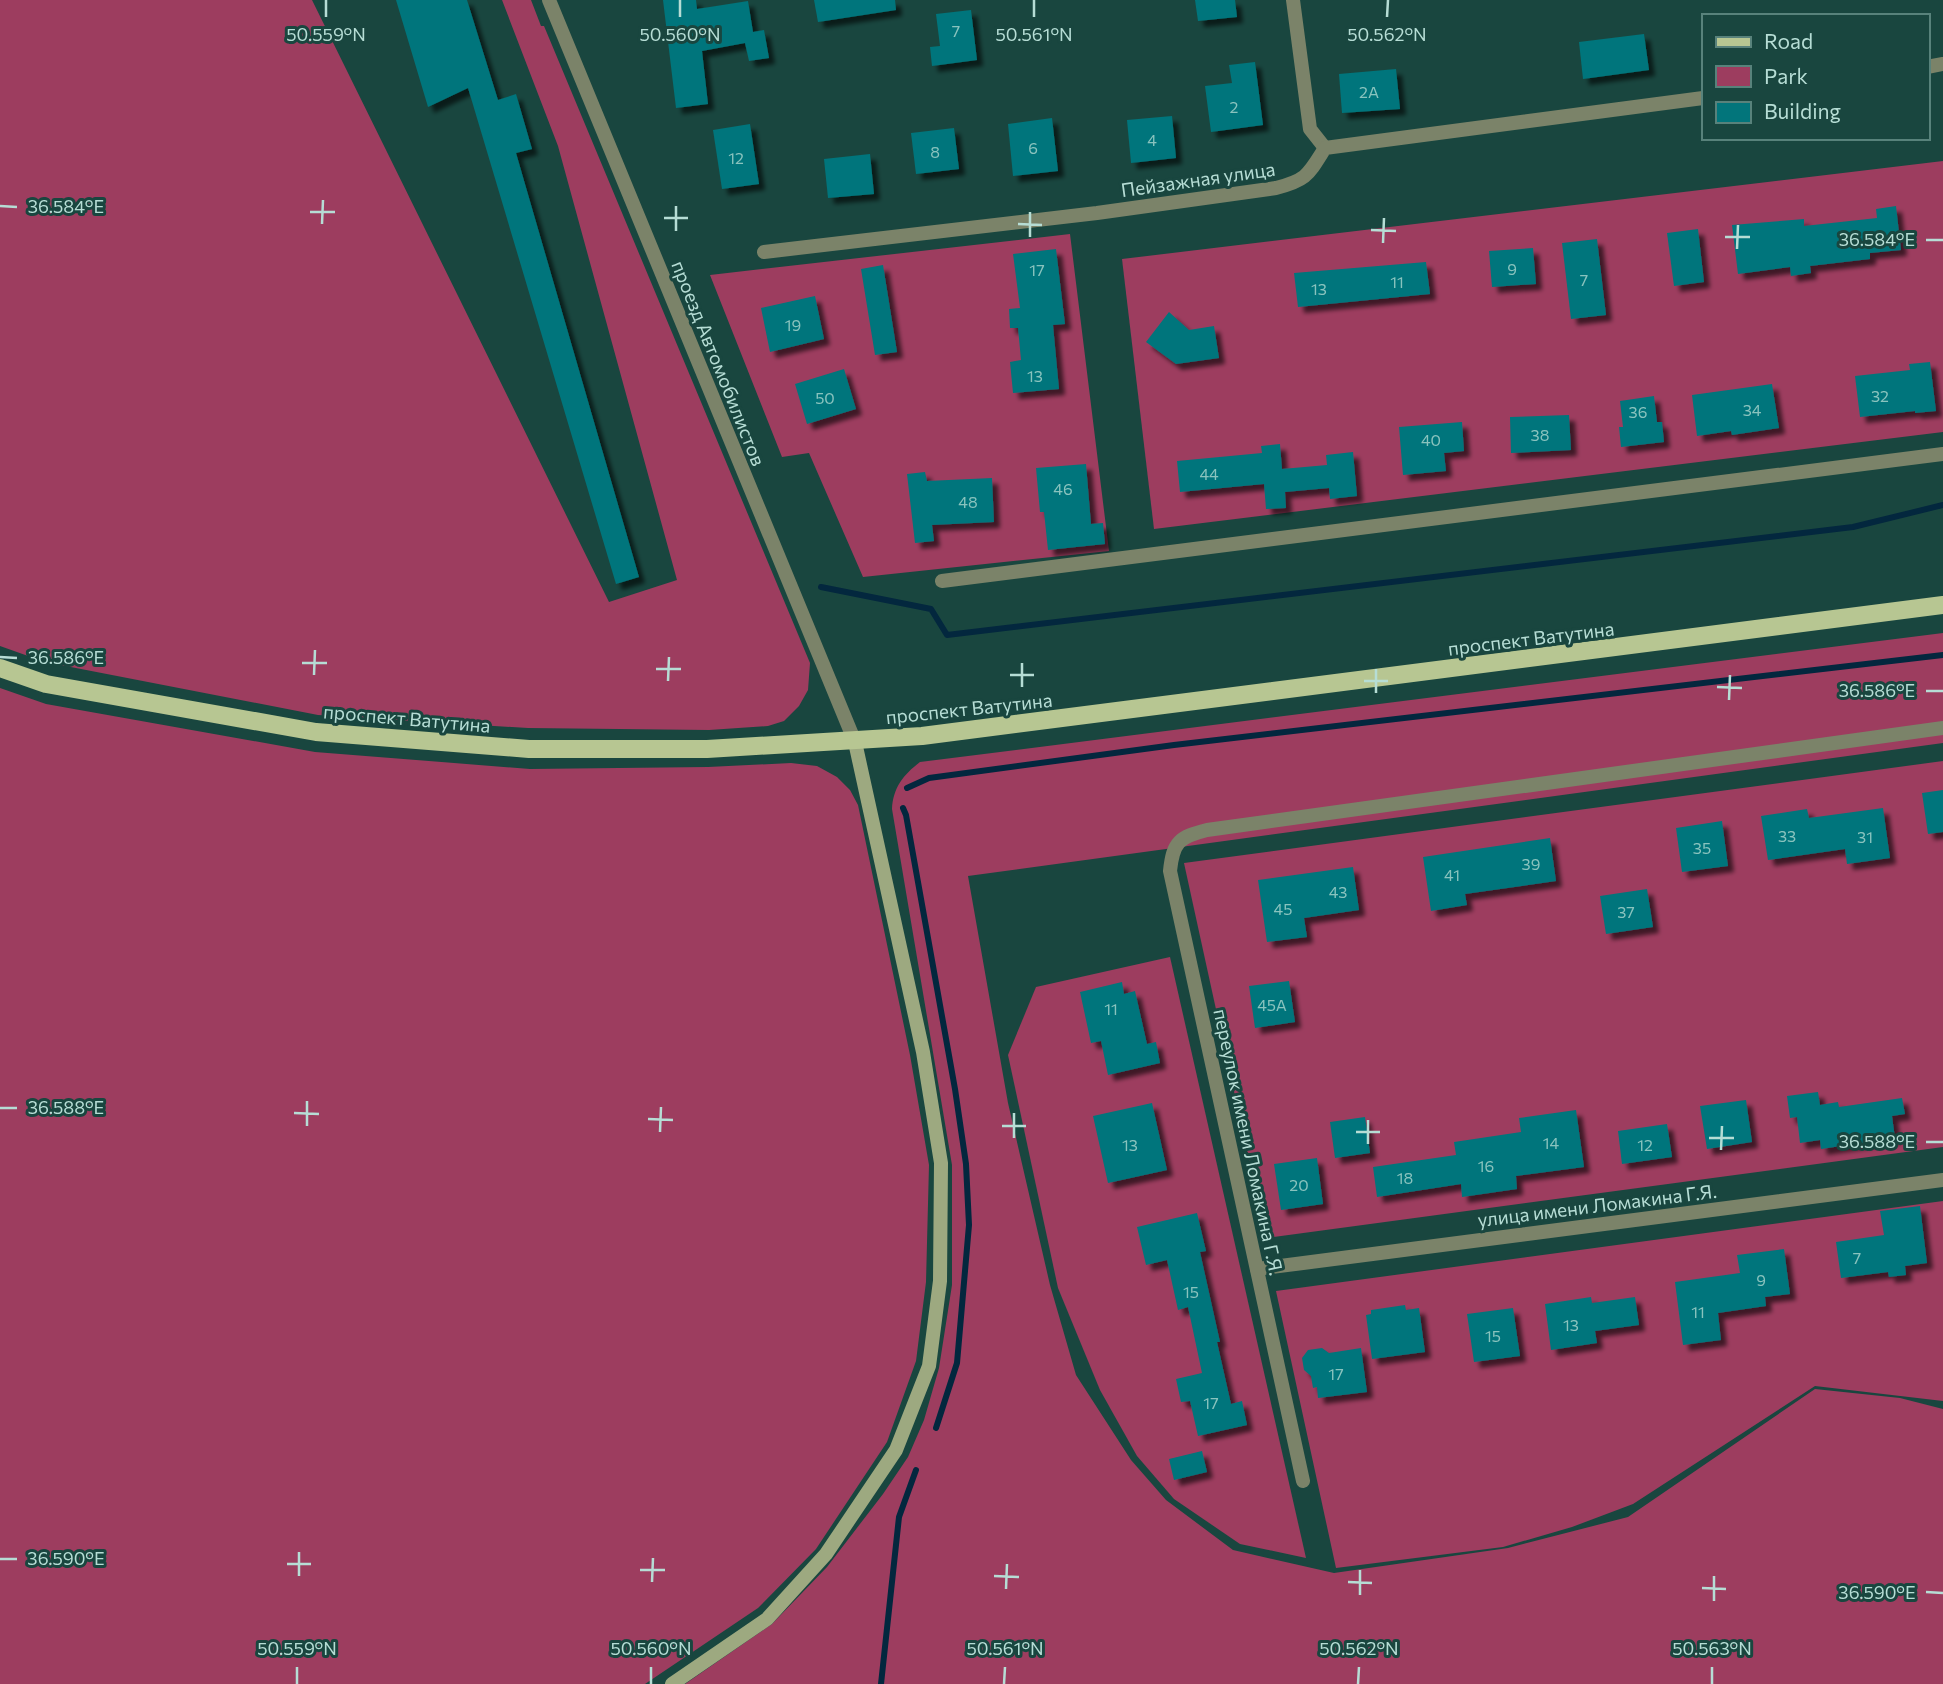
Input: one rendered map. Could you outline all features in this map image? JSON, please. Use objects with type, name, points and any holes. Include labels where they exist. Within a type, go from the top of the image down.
[{"type":"main road","name":"проспект Ватутина","points":[[0,668],[46,684],[316,732],[529,749],[706,749],[936,735],[1943,606]]},
{"type":"street","points":[[1293,0],[1310,129],[1325,148],[1702,98]]},
{"type":"street","name":"проезд Автомобилистов","points":[[554,3],[855,742]]},
{"type":"street","name":"Пейзажная улица","points":[[764,252],[1097,213],[1276,188],[1298,183],[1310,171],[1325,148]]},
{"type":"street","points":[[942,581],[1943,454]]},
{"type":"street","name":"переулок имени Ломакина Г.Я.","points":[[1303,1481],[1170,871],[1172,852],[1186,835],[1206,830],[1943,728]]},
{"type":"street","points":[[672,1684],[767,1619],[826,1554],[896,1450],[929,1366],[940,1281],[941,1163],[923,1052],[855,742]]},
{"type":"street","name":"улица имени Ломакина Г.Я.","points":[[1257,1269],[1943,1180]]},
{"type":"green space","points":[[0,0],[312,0],[609,602],[677,580],[558,146],[502,0],[531,0],[810,663],[808,690],[799,706],[784,721],[768,726],[709,730],[528,728],[318,715],[45,662],[0,646]]},
{"type":"green space","points":[[1943,161],[1943,432],[1154,529],[1122,259]]},
{"type":"green space","points":[[1070,234],[1109,551],[863,577],[809,453],[782,457],[710,275]]},
{"type":"green space","points":[[1943,633],[1943,743],[968,876],[1008,1103],[1050,1285],[1076,1375],[1131,1460],[1166,1500],[1233,1550],[1334,1573],[1508,1548],[1628,1517],[1815,1389],[1900,1398],[1943,1409],[1943,1684],[685,1684],[772,1624],[827,1567],[908,1457],[924,1420],[939,1368],[952,1285],[952,1165],[892,809],[897,788],[914,767],[920,762]]},
{"type":"green space","points":[[0,688],[46,704],[315,752],[530,769],[791,763],[817,766],[837,777],[850,790],[858,805],[910,1055],[929,1165],[926,1282],[916,1361],[887,1442],[816,1549],[758,1608],[645,1684],[0,1684]]},
{"type":"green space","points":[[1943,761],[1943,1147],[1266,1238],[1184,863]]},
{"type":"green space","points":[[1170,957],[1306,1558],[1240,1544],[1174,1499],[1137,1456],[1100,1390],[1058,1288],[1008,1055],[1036,987]]},
{"type":"green space","points":[[1943,1201],[1943,1401],[1815,1386],[1633,1504],[1572,1527],[1503,1547],[1336,1568],[1276,1291]]},
{"type":"building","points":[[396,0],[467,0],[498,100],[516,94],[532,149],[516,153],[639,577],[616,584],[468,88],[428,107]]},
{"type":"building","points":[[663,0],[696,0],[697,9],[748,1],[753,32],[764,30],[769,58],[749,61],[745,43],[702,51],[708,104],[676,108]]},
{"type":"building","points":[[814,0],[895,0],[896,10],[818,22]]},
{"type":"building","points":[[1195,0],[1235,0],[1237,17],[1198,21]]},
{"type":"building","points":[[971,10],[977,60],[932,66],[930,47],[940,46],[936,14]]},
{"type":"building","points":[[1644,34],[1649,70],[1583,79],[1579,42]]},
{"type":"building","points":[[1255,62],[1263,125],[1211,132],[1205,86],[1232,83],[1229,65]]},
{"type":"building","points":[[1396,69],[1400,109],[1342,113],[1339,74]]},
{"type":"building","points":[[1172,116],[1176,158],[1131,163],[1127,120]]},
{"type":"building","points":[[1052,118],[1058,171],[1013,176],[1008,124]]},
{"type":"building","points":[[750,124],[759,184],[722,189],[713,130]]},
{"type":"building","points":[[954,128],[959,169],[916,174],[911,133]]},
{"type":"building","points":[[870,154],[874,194],[828,198],[824,159]]},
{"type":"building","points":[[1896,206],[1901,250],[1870,253],[1870,259],[1810,266],[1811,273],[1791,276],[1790,267],[1738,274],[1732,225],[1804,219],[1804,226],[1877,218],[1876,209]]},
{"type":"building","points":[[1698,229],[1704,282],[1674,286],[1667,233]]},
{"type":"building","points":[[1597,239],[1606,315],[1571,319],[1562,243]]},
{"type":"building","points":[[1533,248],[1536,284],[1492,287],[1489,251]]},
{"type":"building","points":[[1056,249],[1065,324],[1053,325],[1059,389],[1013,393],[1010,362],[1021,360],[1018,328],[1010,328],[1009,309],[1020,308],[1013,254]]},
{"type":"building","points":[[1426,262],[1430,294],[1298,307],[1294,273]]},
{"type":"building","points":[[883,265],[897,352],[875,355],[861,269]]},
{"type":"building","points":[[815,296],[824,339],[770,352],[761,308]]},
{"type":"building","points":[[1169,312],[1189,330],[1214,326],[1219,358],[1176,364],[1146,342]]},
{"type":"building","points":[[1930,362],[1936,411],[1860,417],[1855,376],[1910,370],[1909,364]]},
{"type":"building","points":[[844,369],[856,409],[807,424],[795,384]]},
{"type":"building","points":[[1772,384],[1779,428],[1732,435],[1731,431],[1697,436],[1692,395]]},
{"type":"building","points":[[1654,396],[1657,422],[1662,422],[1664,442],[1621,447],[1619,427],[1623,427],[1620,401]]},
{"type":"building","points":[[1569,415],[1571,450],[1511,453],[1510,417]]},
{"type":"building","points":[[1462,422],[1464,451],[1444,453],[1446,471],[1403,475],[1399,427]]},
{"type":"building","points":[[1280,444],[1282,469],[1327,465],[1326,455],[1353,452],[1357,496],[1330,499],[1329,488],[1285,492],[1286,508],[1266,509],[1264,484],[1180,492],[1177,461],[1262,453],[1261,446]]},
{"type":"building","points":[[1086,464],[1091,524],[1103,523],[1105,544],[1048,550],[1044,512],[1040,512],[1036,468]]},
{"type":"building","points":[[925,472],[927,481],[992,478],[994,522],[932,525],[934,541],[915,543],[907,474]]},
{"type":"building","points":[[1943,790],[1943,832],[1928,834],[1922,793]]},
{"type":"building","points":[[1883,808],[1890,858],[1847,864],[1845,849],[1768,860],[1761,816],[1807,809],[1809,818]]},
{"type":"building","points":[[1722,821],[1728,866],[1682,872],[1676,828]]},
{"type":"building","points":[[1550,838],[1556,881],[1465,894],[1467,905],[1431,911],[1423,857]]},
{"type":"building","points":[[1353,867],[1359,910],[1304,918],[1307,937],[1267,942],[1258,880]]},
{"type":"building","points":[[1647,889],[1653,927],[1606,934],[1600,896]]},
{"type":"building","points":[[1289,981],[1295,1022],[1255,1028],[1249,986]]},
{"type":"building","points":[[1122,982],[1124,994],[1135,991],[1147,1044],[1156,1042],[1160,1063],[1108,1075],[1101,1041],[1091,1043],[1080,992]]},
{"type":"building","points":[[1818,1092],[1820,1105],[1838,1102],[1839,1107],[1902,1098],[1905,1114],[1892,1116],[1895,1138],[1821,1149],[1820,1140],[1800,1143],[1797,1117],[1790,1118],[1787,1096]]},
{"type":"building","points":[[1746,1100],[1752,1142],[1707,1149],[1700,1106]]},
{"type":"building","points":[[1152,1103],[1167,1170],[1108,1183],[1093,1116]]},
{"type":"building","points":[[1576,1110],[1584,1167],[1516,1176],[1517,1189],[1462,1197],[1461,1184],[1377,1197],[1373,1167],[1456,1155],[1454,1142],[1521,1132],[1519,1118]]},
{"type":"building","points":[[1365,1117],[1370,1153],[1335,1158],[1330,1122]]},
{"type":"building","points":[[1667,1124],[1672,1157],[1622,1164],[1618,1131]]},
{"type":"building","points":[[1317,1158],[1323,1204],[1281,1210],[1274,1164]]},
{"type":"building","points":[[1920,1206],[1927,1263],[1905,1266],[1906,1275],[1889,1277],[1888,1272],[1841,1278],[1836,1242],[1884,1235],[1880,1211]]},
{"type":"building","points":[[1197,1213],[1206,1251],[1200,1252],[1231,1404],[1242,1401],[1247,1425],[1198,1436],[1190,1401],[1181,1402],[1176,1379],[1202,1373],[1188,1307],[1178,1310],[1167,1260],[1146,1265],[1137,1227]]},
{"type":"building","points":[[1784,1249],[1790,1294],[1765,1297],[1766,1306],[1718,1313],[1721,1340],[1683,1345],[1675,1282],[1740,1273],[1737,1255]]},
{"type":"building","points":[[1591,1297],[1592,1303],[1635,1297],[1639,1325],[1595,1331],[1597,1343],[1551,1350],[1545,1304]]},
{"type":"building","points":[[1405,1305],[1406,1310],[1419,1308],[1425,1352],[1372,1359],[1366,1315],[1371,1314],[1371,1310]]},
{"type":"building","points":[[1513,1308],[1520,1356],[1474,1362],[1467,1314]]},
{"type":"building","points":[[1322,1348],[1329,1353],[1361,1348],[1367,1392],[1318,1398],[1317,1387],[1313,1388],[1311,1376],[1304,1370],[1302,1358],[1308,1350]]},
{"type":"building","points":[[1202,1451],[1207,1472],[1174,1480],[1169,1459]]},
{"type":"waterway","points":[[821,587],[931,609],[947,635],[1853,527],[1943,505]]},
{"type":"waterway","points":[[907,788],[929,778],[1174,745],[1943,655]]},
{"type":"waterway","points":[[903,808],[955,1089],[966,1164],[969,1225],[957,1363],[936,1428]]},
{"type":"waterway","points":[[881,1684],[899,1517],[916,1470]]}]
